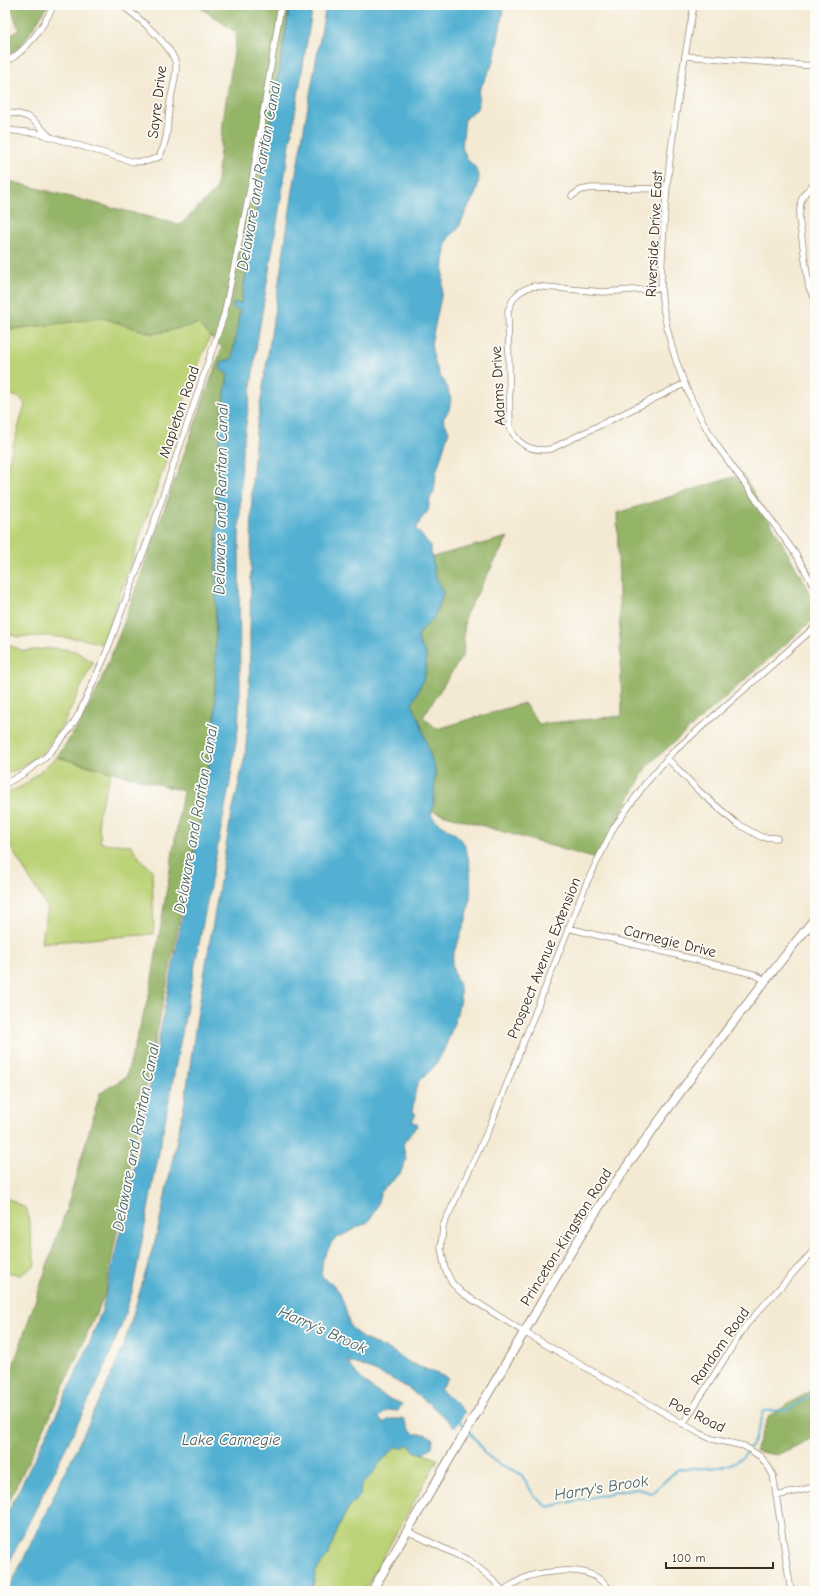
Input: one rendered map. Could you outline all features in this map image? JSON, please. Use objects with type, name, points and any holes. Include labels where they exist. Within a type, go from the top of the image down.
[{"type":"main road","name":"Princeton-Kingston Road","points":[[372,1591],[574,1246],[614,1185],[640,1147],[765,980],[815,918]]},
{"type":"street","points":[[5,63],[15,57],[32,41],[46,21],[54,5]]},
{"type":"street","name":"Sayre Drive","points":[[5,130],[37,133],[134,162],[148,161],[159,157],[165,146],[168,133],[169,110],[176,64],[161,40],[138,17],[121,5]]},
{"type":"street","name":"Mapleton Road","points":[[5,784],[34,767],[46,757],[69,730],[87,697],[105,656],[146,547],[224,315],[253,175],[281,5]]},
{"type":"street","name":"Riverside Drive East","points":[[694,5],[685,56],[667,189],[662,288],[663,311],[668,334],[684,384],[694,406],[716,444],[795,553],[815,588]]},
{"type":"street","points":[[685,56],[815,66]]},
{"type":"street","points":[[5,112],[20,114],[34,119],[50,137]]},
{"type":"street","points":[[815,183],[805,193],[801,201],[798,218],[809,288],[815,299]]},
{"type":"street","points":[[572,196],[581,190],[592,188],[667,189]]},
{"type":"street","name":"Adams Drive","points":[[662,288],[603,292],[534,286],[523,289],[517,294],[512,300],[508,311],[510,427],[517,440],[523,445],[536,450],[551,448],[684,384]]},
{"type":"street","name":"Prospect Avenue Extension","points":[[524,1332],[462,1293],[448,1277],[441,1248],[443,1226],[491,1124],[587,882],[614,827],[645,784],[667,758],[691,735],[815,627]]},
{"type":"street","points":[[667,758],[736,823],[761,837],[778,838]]},
{"type":"street","name":"Carnegie Drive","points":[[568,928],[753,974],[765,980]]},
{"type":"street","name":"Random Road","points":[[683,1424],[746,1325],[815,1249]]},
{"type":"street","name":"Poe Road","points":[[524,1332],[683,1424],[712,1439],[744,1446],[761,1457],[773,1475],[790,1591]]},
{"type":"street","points":[[776,1496],[815,1487]]},
{"type":"street","points":[[407,1531],[470,1561],[492,1579],[503,1591],[520,1580],[532,1575],[568,1570],[584,1571],[602,1580],[611,1591]]},
{"type":"green space","points":[[10,5],[48,5],[21,46],[5,57],[5,38],[19,30]]},
{"type":"green space","points":[[197,5],[290,5],[241,303],[233,303],[240,310],[232,359],[222,361],[228,375],[221,417],[217,475],[215,717],[205,794],[104,1296],[58,1399],[5,1510],[5,1390],[67,1207],[100,1093],[126,1077],[150,991],[183,791],[57,757],[78,726],[96,693],[122,628],[222,348],[198,324],[153,334],[103,318],[5,330],[5,180],[180,225],[216,190],[224,114],[237,33]]},
{"type":"green space","points":[[103,318],[153,334],[198,324],[210,336],[184,401],[167,458],[103,644],[82,639],[45,636],[17,637],[5,632],[5,475],[25,404],[20,398],[5,393],[5,330]]},
{"type":"green space","points":[[743,474],[815,601],[815,618],[647,766],[596,859],[432,811],[434,803],[435,769],[412,704],[425,675],[426,656],[419,643],[418,637],[422,630],[431,621],[439,607],[443,593],[435,575],[432,557],[508,537],[465,616],[463,655],[423,717],[437,729],[524,703],[539,724],[622,716],[617,513]]},
{"type":"green space","points":[[5,643],[24,651],[54,648],[75,651],[93,662],[64,723],[43,752],[18,769],[5,775]]},
{"type":"green space","points":[[57,757],[111,772],[98,816],[101,843],[131,845],[141,860],[152,870],[154,934],[41,943],[48,909],[5,838],[5,793],[23,786]]},
{"type":"green space","points":[[5,1197],[27,1209],[35,1265],[21,1275],[5,1272]]},
{"type":"green space","points":[[815,1388],[815,1437],[777,1455],[755,1451],[769,1416]]},
{"type":"green space","points":[[408,1444],[414,1451],[438,1459],[364,1591],[312,1591],[316,1571],[328,1555],[338,1528],[350,1505],[360,1496],[361,1485],[370,1477],[379,1464],[395,1447]]},
{"type":"water","name":"Delaware and Raritan Canal","points":[[290,5],[313,5],[257,343],[242,454],[239,540],[240,692],[238,729],[230,782],[133,1288],[122,1324],[101,1376],[5,1571],[5,1518],[89,1345],[102,1310],[132,1179],[195,850],[205,794],[215,717],[217,475],[221,417],[228,375],[220,369],[222,361],[232,359],[240,310],[232,308],[233,303],[241,303]]},
{"type":"water","name":"Lake Carnegie","points":[[326,5],[504,5],[494,61],[479,91],[478,108],[465,119],[462,147],[467,159],[475,167],[479,178],[476,193],[458,229],[449,237],[445,247],[442,292],[431,344],[435,363],[440,376],[445,382],[451,399],[449,410],[443,419],[449,431],[436,473],[434,492],[430,499],[428,511],[421,519],[416,529],[430,545],[435,575],[443,593],[433,618],[421,630],[418,638],[418,641],[426,654],[426,669],[412,704],[419,719],[435,769],[434,803],[431,814],[438,822],[460,838],[469,859],[470,892],[468,912],[452,960],[460,990],[460,1000],[454,1024],[442,1053],[435,1066],[420,1079],[418,1083],[412,1111],[416,1114],[412,1121],[418,1124],[403,1144],[406,1160],[400,1174],[381,1192],[376,1209],[368,1222],[333,1240],[323,1259],[321,1275],[339,1291],[350,1326],[362,1338],[392,1351],[410,1363],[448,1378],[440,1389],[465,1412],[455,1427],[415,1393],[395,1380],[368,1368],[347,1361],[370,1387],[385,1397],[402,1404],[398,1411],[390,1410],[385,1412],[379,1418],[383,1423],[390,1419],[404,1419],[408,1428],[414,1434],[425,1434],[433,1438],[432,1447],[423,1454],[414,1451],[408,1444],[403,1448],[395,1447],[379,1464],[370,1477],[361,1485],[360,1496],[350,1505],[338,1528],[328,1555],[316,1571],[312,1591],[8,1591],[105,1389],[123,1348],[157,1234],[185,1101],[196,1023],[230,822],[245,756],[249,712],[252,482],[256,432],[294,184]]},
{"type":"waterway","name":"Harry's Brook","points":[[469,1432],[478,1442],[484,1453],[499,1464],[521,1474],[535,1497],[548,1507],[616,1492],[637,1489],[652,1493],[678,1469],[712,1468],[725,1466],[736,1462],[752,1445],[764,1411],[788,1410],[815,1392]]},
{"type":"waterway","name":"Harry's Brook","points":[[459,1420],[465,1427]]}]
